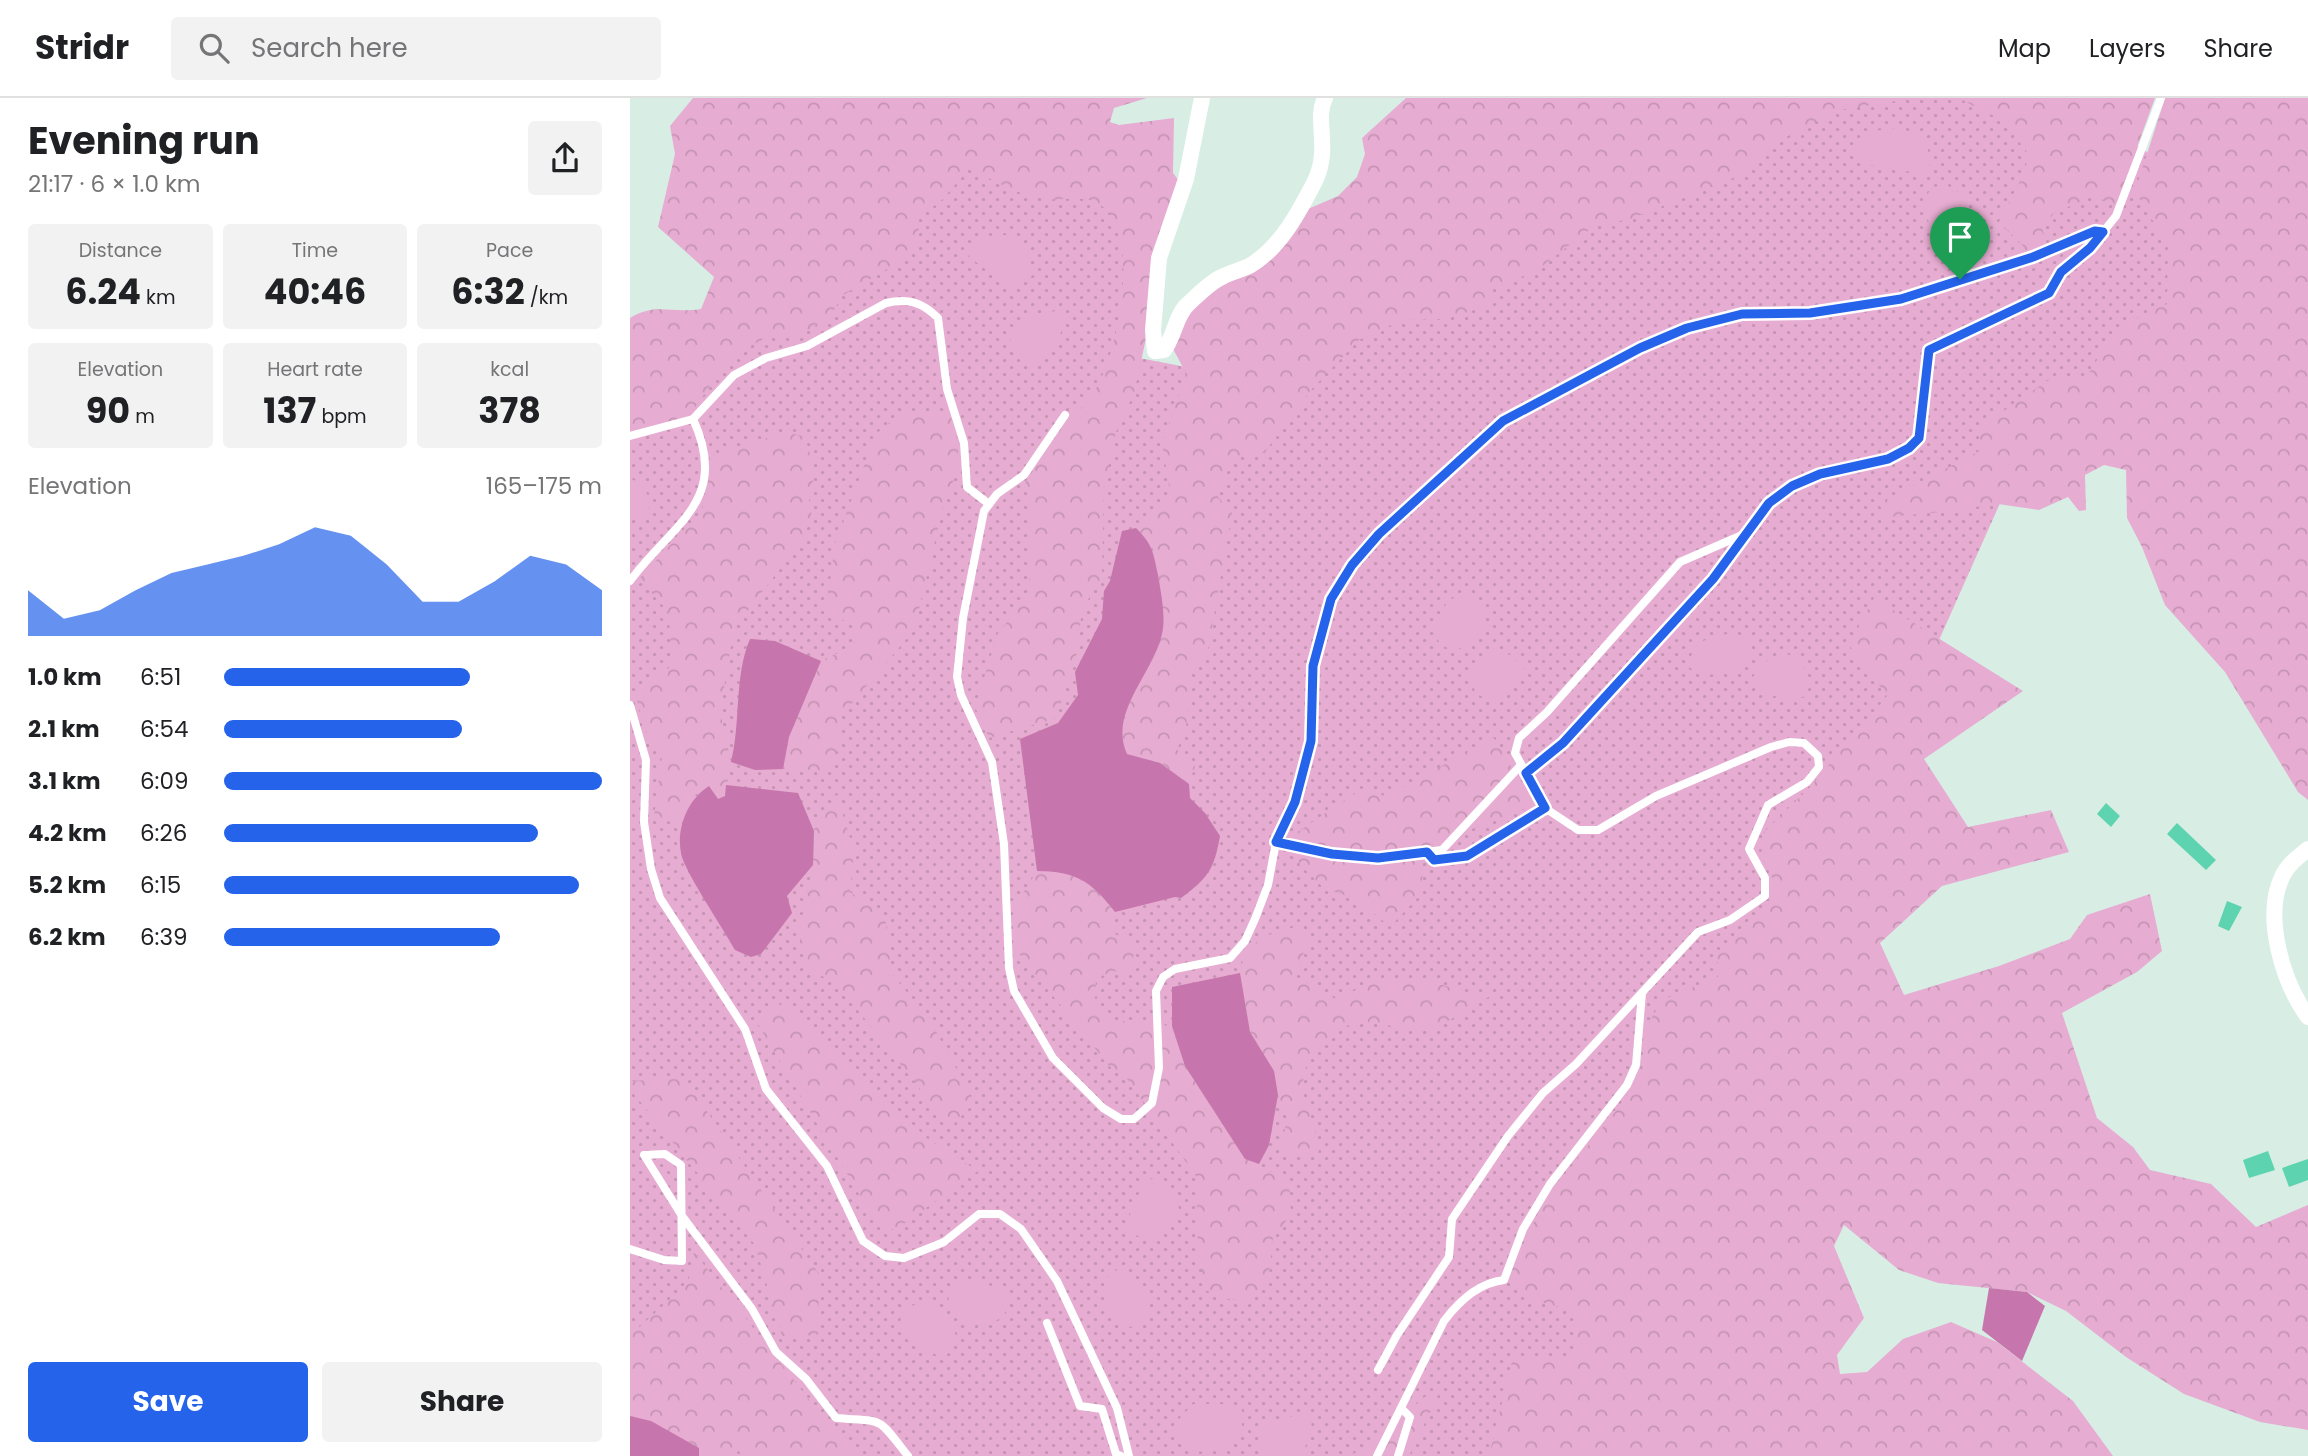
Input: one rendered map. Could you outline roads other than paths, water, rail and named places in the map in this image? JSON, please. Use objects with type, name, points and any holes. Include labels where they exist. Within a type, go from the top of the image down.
[{"type":"street","points":[[1202,98],[1186,178],[1159,258],[1153,330],[1155,351],[1164,350],[1171,342],[1174,327],[1185,306],[1220,277],[1252,264],[1273,247],[1293,219],[1325,152],[1321,110],[1325,98]]},
{"type":"street","points":[[2308,849],[2283,873],[2277,890],[2275,909],[2277,932],[2290,986],[2308,1017]]},
{"type":"lane","points":[[1276,842],[1332,854],[1378,858],[1442,850],[1523,769],[1563,743],[1703,590],[1742,535],[1769,503],[1792,486],[1820,474],[1888,459],[1909,448],[1919,438],[1929,350],[2049,293],[2061,272],[2090,248],[2116,216],[2161,98]]},
{"type":"lane","points":[[1065,415],[1024,475],[997,494],[984,511],[963,618],[957,677],[961,695],[992,762],[1004,844],[1011,979],[1014,991],[1054,1058],[1103,1108],[1122,1119],[1134,1119],[1152,1103],[1159,1069],[1156,990],[1163,977],[1175,969],[1230,958],[1245,941],[1268,885],[1276,842],[1295,802],[1311,741],[1313,666],[1331,599],[1352,565],[1379,534],[1503,421],[1640,348],[1687,328],[1742,314],[1810,313],[1901,299],[2033,257],[2095,231],[2103,232]]},
{"type":"lane","points":[[630,436],[692,419],[734,376],[766,358],[807,346],[886,303],[901,300],[917,302],[938,318],[947,389],[964,443],[967,487],[989,505]]},
{"type":"lane","points":[[630,581],[650,554],[677,532],[693,509],[704,482],[705,446],[692,419]]},
{"type":"lane","points":[[1378,1370],[1397,1335],[1449,1257],[1452,1219],[1508,1136],[1543,1093],[1576,1064],[1698,932],[1730,920],[1765,896],[1765,878],[1748,849],[1768,805],[1807,782],[1819,767],[1818,756],[1804,743],[1789,742],[1771,747],[1656,796],[1598,830],[1578,830],[1545,808],[1515,753],[1519,738],[1547,712],[1680,562],[1742,535]]},
{"type":"lane","points":[[630,705],[646,760],[644,822],[651,869],[660,898],[745,1029],[766,1089],[827,1166],[863,1241],[885,1256],[904,1258],[944,1242],[979,1214],[1000,1214],[1021,1229],[1057,1281],[1117,1408],[1129,1456]]},
{"type":"lane","points":[[1427,852],[1434,860],[1467,856],[1545,808]]},
{"type":"lane","points":[[1377,1456],[1444,1321],[1458,1302],[1490,1282],[1504,1280],[1522,1229],[1550,1184],[1627,1086],[1636,1065],[1642,993]]},
{"type":"lane","points":[[630,1249],[664,1260],[682,1261],[682,1216],[681,1165],[665,1154],[644,1156],[682,1216],[752,1309],[776,1352],[807,1379],[836,1418],[872,1419],[883,1425],[908,1456]]},
{"type":"lane","points":[[1047,1323],[1080,1406],[1102,1409],[1116,1454],[1121,1456]]},
{"type":"lane","points":[[1398,1456],[1410,1416],[1402,1409]]}]
